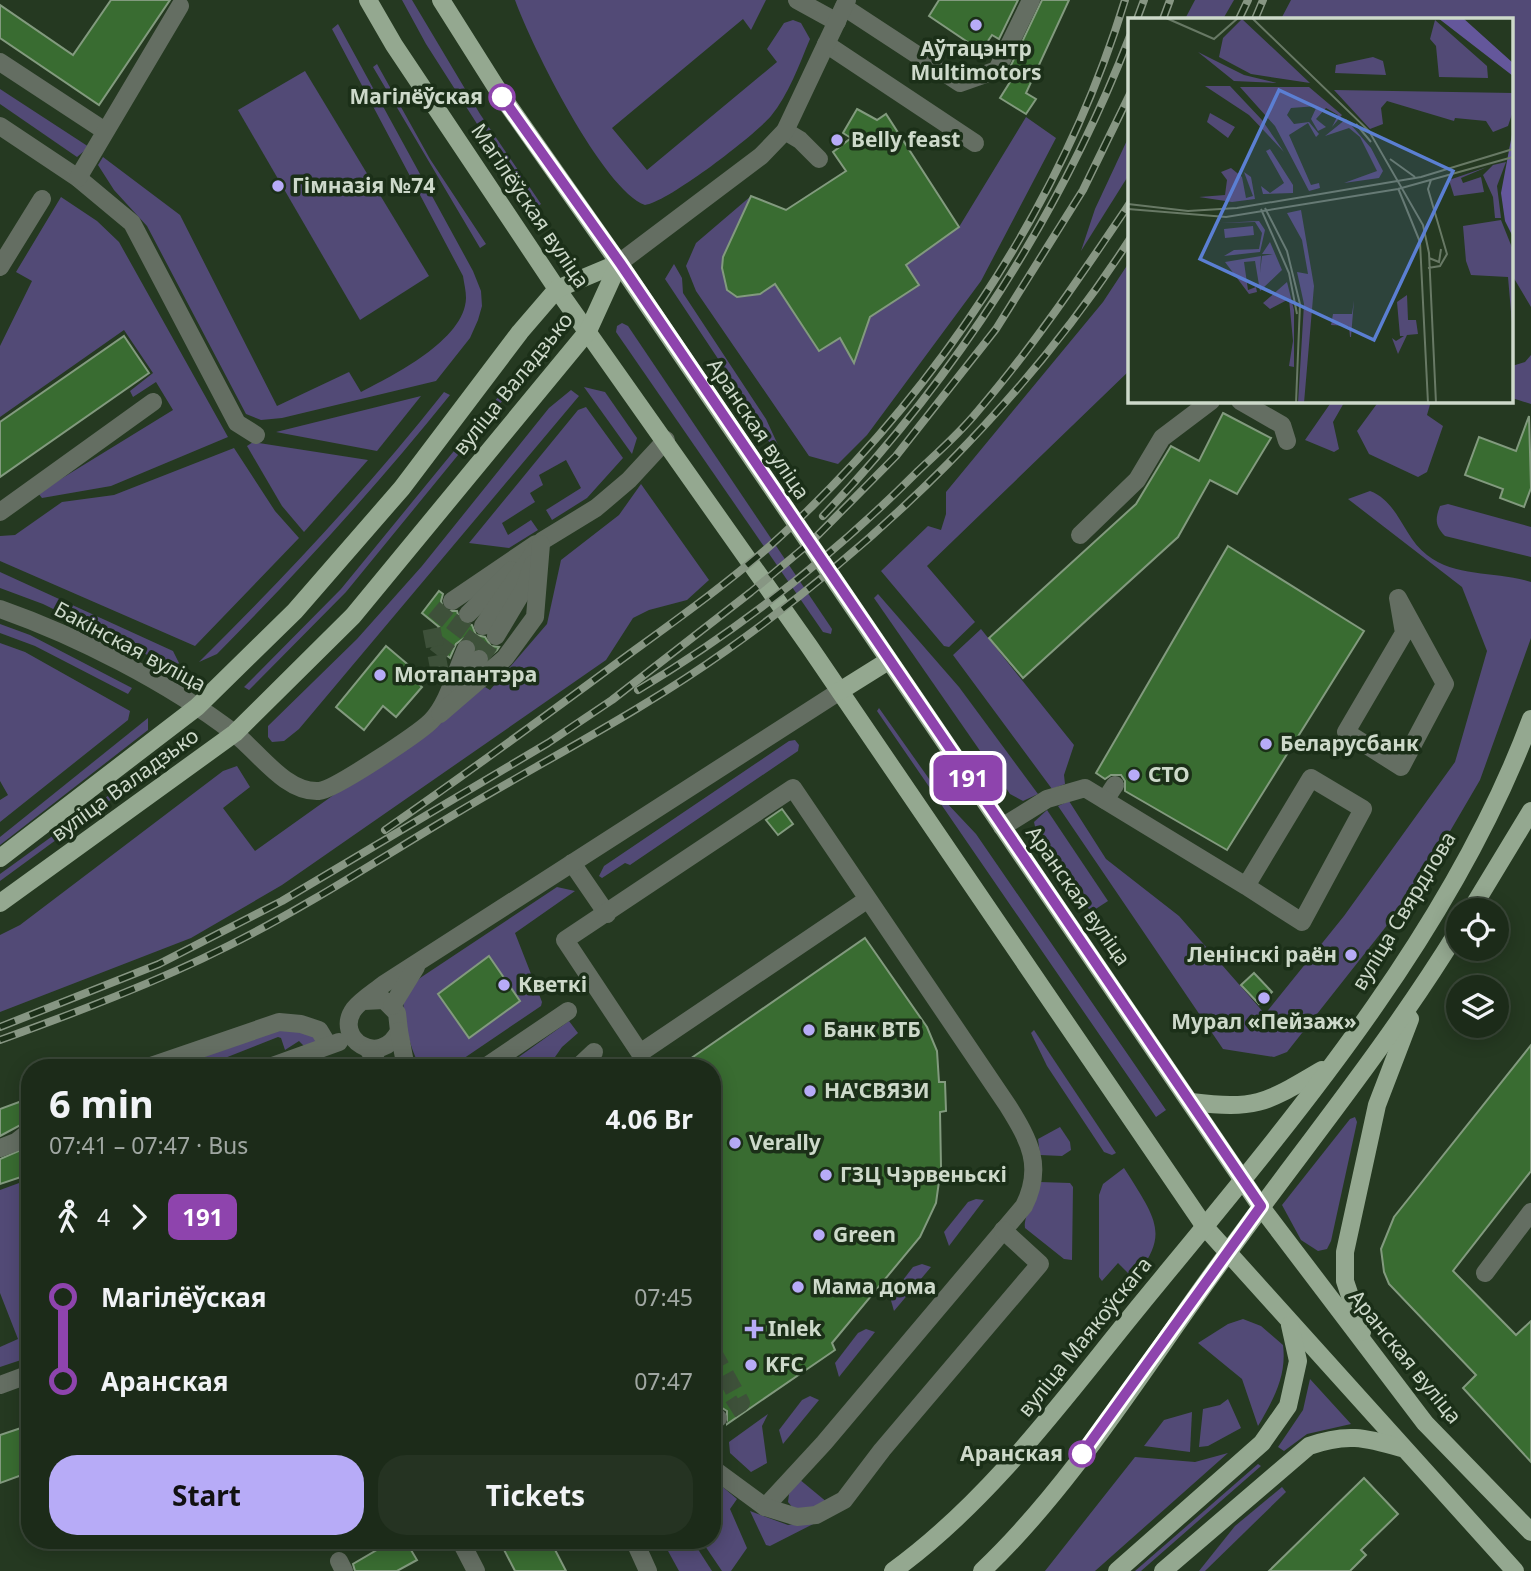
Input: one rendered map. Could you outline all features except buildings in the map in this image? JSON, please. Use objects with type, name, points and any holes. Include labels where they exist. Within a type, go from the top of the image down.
[{"type":"main road","name":"Магілёўская вуліца","points":[[368,0],[394,45],[588,331]]},
{"type":"main road","name":"Магілёўская вуліца","points":[[441,0],[501,95],[620,263]]},
{"type":"main road","name":"вуліца Валадзько","points":[[0,858],[197,707],[295,611],[402,488],[520,332],[557,289],[620,263]]},
{"type":"main road","name":"вуліца Валадзько","points":[[0,903],[235,733],[353,616],[588,331],[620,263]]},
{"type":"main road","name":"Аранская вуліца","points":[[620,263],[1242,1180],[1425,1423],[1531,1532]]},
{"type":"main road","points":[[588,331],[841,691],[1205,1227],[1515,1571]]},
{"type":"main road","points":[[841,691],[888,661]]},
{"type":"main road","name":"вуліца Свярдлова","points":[[1242,1180],[1396,975],[1499,795],[1531,719]]},
{"type":"main road","points":[[1478,898],[1531,811]]},
{"type":"main road","points":[[982,1571],[1021,1534],[1047,1500],[1261,1206],[1358,1082],[1446,951]]},
{"type":"main road","points":[[1372,1356],[1345,1281],[1345,1252],[1377,1105],[1420,993]]},
{"type":"main road","points":[[1191,1102],[1236,1107],[1252,1105],[1276,1097],[1331,1064]]},
{"type":"main road","name":"вуліца Маякоўскага","points":[[893,1571],[936,1537],[1008,1467],[1242,1180]]},
{"type":"main road","points":[[1117,1571],[1262,1443],[1288,1406],[1298,1361],[1290,1322]]},
{"type":"main road","points":[[1163,1571],[1309,1446],[1329,1438],[1362,1436],[1401,1447]]},
{"type":"street","points":[[797,0],[843,10],[960,83],[997,70],[1031,0]]},
{"type":"street","points":[[78,178],[180,6]]},
{"type":"street","name":"Магілёўская вуліца","points":[[620,263],[761,156],[785,131],[843,10]]},
{"type":"street","points":[[826,44],[975,142]]},
{"type":"street","points":[[0,62],[105,131]]},
{"type":"street","points":[[0,126],[78,178],[132,223],[237,423],[256,435]]},
{"type":"street","points":[[785,131],[800,140],[819,159]]},
{"type":"street","points":[[0,267],[42,199]]},
{"type":"street","points":[[0,512],[153,402]]},
{"type":"street","points":[[1080,535],[1137,480],[1162,438],[1210,402]]},
{"type":"street","points":[[1242,402],[1282,425],[1287,441]]},
{"type":"street","points":[[452,601],[596,508],[629,480],[666,440]]},
{"type":"street","points":[[468,614],[542,541]]},
{"type":"street","points":[[490,631],[542,541]]},
{"type":"street","name":"Бакінская вуліца","points":[[0,609],[30,620],[163,685],[235,733],[297,787],[320,791],[342,782],[432,720],[505,658],[535,617],[542,541]]},
{"type":"street","points":[[1398,598],[1445,684],[1401,767],[1346,732],[1404,632],[1398,598]]},
{"type":"street","points":[[432,720],[472,654]]},
{"type":"street","points":[[440,673],[445,696]]},
{"type":"street","points":[[331,1044],[364,1001],[384,985],[416,967],[572,863],[841,691]]},
{"type":"street","points":[[1002,827],[1047,799],[1075,789],[1110,792],[1246,886],[1302,922],[1363,809],[1311,778],[1246,886]]},
{"type":"street","points":[[765,1507],[824,1443],[1024,1206],[1032,1189],[1031,1143],[868,899],[793,788],[565,940],[640,1053],[868,899]]},
{"type":"street","points":[[572,863],[607,914]]},
{"type":"street","points":[[392,1006],[416,967]]},
{"type":"street","points":[[364,1001],[374,998],[392,1006],[397,1013],[405,1059]]},
{"type":"street","points":[[497,1059],[568,1011]]},
{"type":"street","points":[[350,1017],[351,1035],[374,1059]]},
{"type":"street","points":[[171,1059],[279,1022],[319,1030],[331,1044]]},
{"type":"street","points":[[291,1059],[331,1044],[387,1046],[399,1031]]},
{"type":"street","points":[[587,1059],[594,1052]]},
{"type":"street","points":[[0,1148],[21,1138]]},
{"type":"street","points":[[1485,1273],[1531,1212]]},
{"type":"street","points":[[721,1475],[765,1507],[797,1517],[816,1515],[844,1500],[882,1450],[1040,1264],[1003,1230]]},
{"type":"street","points":[[0,1385],[21,1377]]},
{"type":"street","points":[[464,1549],[475,1571]]},
{"type":"street","points":[[638,1549],[648,1571]]},
{"type":"shaded area","points":[[402,0],[412,0],[480,114],[541,204],[532,210],[426,44]]},
{"type":"shaded area","points":[[515,0],[766,0],[751,30],[743,19],[612,128],[647,170],[777,62],[767,49],[784,23],[793,20],[801,23],[810,39],[793,79],[771,116],[730,152],[690,181],[672,193],[645,205],[628,194],[609,173],[570,114],[536,49]]},
{"type":"shaded area","points":[[1195,0],[1234,0],[1224,18],[1186,18]]},
{"type":"shaded area","points":[[1291,0],[1531,0],[1531,307],[1514,278],[1514,18],[1282,18]]},
{"type":"shaded area","points":[[338,24],[473,271],[481,291],[482,306],[470,338],[436,381],[282,418],[261,420],[246,414],[147,226],[114,190],[98,165],[103,157],[180,215],[277,406],[349,372],[361,392],[408,366],[441,342],[454,328],[466,298],[463,276],[332,29]]},
{"type":"shaded area","points":[[377,64],[430,159],[486,244],[480,248],[373,67]]},
{"type":"shaded area","points":[[305,71],[429,276],[360,320],[238,110]]},
{"type":"shaded area","points":[[0,89],[89,147],[77,157],[0,104]]},
{"type":"shaded area","points":[[1026,117],[1056,138],[981,281],[867,435],[838,464],[809,456],[696,291],[686,266],[696,243],[751,196],[723,257],[727,290],[740,296],[752,296],[775,284],[819,351],[838,339],[850,342],[854,357],[865,331],[857,326],[919,285],[906,265],[959,227]]},
{"type":"shaded area","points":[[1128,138],[1128,176],[1081,251],[1095,209]]},
{"type":"shaded area","points":[[61,197],[97,221],[119,242],[228,437],[111,486],[42,498],[38,493],[173,410],[156,382],[133,397],[130,391],[153,373],[124,330],[0,417],[0,346],[32,281],[16,272]]},
{"type":"shaded area","points":[[674,264],[682,278],[683,293],[766,419],[784,458],[808,493],[800,500],[752,410],[665,279]]},
{"type":"shaded area","points":[[1128,264],[1128,372],[927,566],[975,622],[949,647],[944,646],[881,571],[928,526],[941,530],[946,514],[946,492],[1103,302]]},
{"type":"shaded area","points":[[622,323],[628,326],[832,629],[831,634],[823,632],[616,332],[617,326]]},
{"type":"shaded area","points":[[1531,355],[1531,404],[1514,399],[1514,365],[1525,362]]},
{"type":"shaded area","points":[[530,358],[535,361],[346,592],[249,690],[244,687],[341,589]]},
{"type":"shaded area","points":[[584,387],[605,392],[637,438],[632,454]]},
{"type":"shaded area","points":[[571,390],[579,396],[299,729],[284,741],[272,742],[268,737],[268,726],[357,639],[422,566],[549,408]]},
{"type":"shaded area","points":[[444,392],[450,395],[337,528],[217,654],[199,662],[326,531]]},
{"type":"shaded area","points":[[421,396],[377,451],[276,432]]},
{"type":"shaded area","points":[[1331,402],[1344,402],[1333,422],[1339,449],[1334,452],[1305,440]]},
{"type":"shaded area","points":[[1378,402],[1431,402],[1427,415],[1443,426],[1427,472],[1418,477],[1369,454],[1357,431]]},
{"type":"shaded area","points":[[586,407],[623,458],[587,498],[552,520],[546,510],[581,488],[566,460],[539,475],[543,485],[530,493],[535,502],[502,523],[508,535],[531,520],[538,530],[509,548],[469,543],[578,410]]},
{"type":"shaded area","points":[[253,442],[368,460],[304,532],[282,506],[247,446]]},
{"type":"shaded area","points":[[234,448],[275,511],[299,538],[195,646],[0,561],[0,536],[15,535],[62,502],[114,495]]},
{"type":"shaded area","points":[[641,484],[709,580],[687,600],[649,610],[633,618],[606,660],[282,885],[191,938],[0,1012],[0,935],[20,925],[223,771],[237,766],[250,787],[223,808],[255,851],[485,687],[490,690],[547,624],[561,560],[619,515]]},
{"type":"shaded area","points":[[1370,491],[1388,503],[1419,548],[1438,562],[1464,571],[1531,582],[1531,638],[1480,780],[1418,886],[1287,1052],[1274,1057],[1223,1049],[1058,806],[1069,801],[1106,859],[1179,916],[1265,1014],[1344,916],[1455,762],[1487,651],[1462,587],[1348,499]]},
{"type":"shaded area","points":[[1448,504],[1531,527],[1531,557],[1445,536],[1439,529],[1437,519],[1440,506]]},
{"type":"shaded area","points":[[0,572],[173,651],[179,663],[174,668],[43,604],[0,588]]},
{"type":"shaded area","points":[[878,594],[959,687],[1038,794],[1023,801],[1010,794],[874,598]]},
{"type":"shaded area","points":[[0,624],[30,635],[132,688],[128,694],[35,646],[0,633]]},
{"type":"shaded area","points":[[981,629],[1074,745],[1064,775],[1065,784],[1052,789],[953,655]]},
{"type":"shaded area","points":[[0,643],[25,652],[130,711],[128,720],[0,822],[0,800],[8,795],[0,781]]},
{"type":"shaded area","points":[[879,708],[944,800],[976,834],[1166,1110],[1156,1117],[877,711]]},
{"type":"shaded area","points":[[148,718],[148,730],[0,845],[0,837]]},
{"type":"shaded area","points":[[795,740],[799,745],[798,751],[630,865],[625,863],[602,878],[599,876],[604,866],[789,741]]},
{"type":"shaded area","points":[[170,751],[172,755],[0,881],[0,874]]},
{"type":"shaded area","points":[[1047,810],[1108,901],[1091,912],[1037,835],[1034,822]]},
{"type":"shaded area","points":[[557,887],[575,891],[515,933],[542,1002],[541,1006],[463,1059],[416,1059],[407,1032],[404,1002],[408,991],[420,978]]},
{"type":"shaded area","points":[[569,1021],[578,1033],[554,1059],[516,1059]]},
{"type":"shaded area","points":[[301,1028],[320,1042],[305,1047],[299,1041],[285,1050],[281,1038],[278,1037],[222,1059],[191,1059],[275,1029]]},
{"type":"shaded area","points":[[1034,1030],[1116,1153],[1112,1155],[1104,1152],[1047,1066],[1031,1033]]},
{"type":"shaded area","points":[[1355,1117],[1357,1122],[1331,1241],[1327,1249],[1318,1251],[1301,1240],[1282,1205],[1350,1119]]},
{"type":"shaded area","points":[[1060,1127],[1070,1142],[1071,1150],[1062,1156],[1040,1155],[1038,1139]]},
{"type":"shaded area","points":[[1124,1168],[1147,1207],[1156,1234],[1147,1260],[1121,1297],[1114,1292],[1128,1273],[1118,1263],[1102,1281],[1099,1277],[1099,1195],[1103,1184]]},
{"type":"shaded area","points":[[21,1182],[21,1360],[0,1367],[0,1347],[18,1339],[0,1293],[0,1190]]},
{"type":"shaded area","points":[[1040,1182],[1070,1183],[1073,1187],[1072,1260],[1064,1259],[1025,1228],[1026,1216]]},
{"type":"shaded area","points":[[984,1200],[949,1246],[944,1232],[968,1202]]},
{"type":"shaded area","points":[[922,1264],[931,1267],[894,1311],[890,1297],[913,1267]]},
{"type":"shaded area","points":[[1243,1319],[1261,1326],[1283,1345],[1281,1377],[1274,1397],[1258,1426],[1242,1379],[1198,1343],[1228,1324]]},
{"type":"shaded area","points":[[866,1329],[875,1332],[839,1377],[835,1363],[858,1333]]},
{"type":"shaded area","points":[[1310,1379],[1351,1424],[1307,1434],[1284,1451],[1278,1447],[1303,1410]]},
{"type":"shaded area","points":[[810,1396],[819,1400],[783,1444],[779,1430],[802,1400]]},
{"type":"shaded area","points":[[1228,1399],[1241,1428],[1208,1446],[1199,1447],[1203,1409],[1220,1405]]},
{"type":"shaded area","points":[[1192,1412],[1190,1452],[1144,1446],[1164,1420]]},
{"type":"shaded area","points":[[768,1414],[762,1426],[767,1463],[751,1472],[730,1453],[729,1442]]},
{"type":"shaded area","points":[[1228,1453],[1095,1571],[1045,1571],[1135,1457],[1195,1462]]},
{"type":"shaded area","points":[[1258,1464],[1261,1466],[1141,1571],[1135,1571]]},
{"type":"shaded area","points":[[799,1479],[828,1503],[809,1509],[793,1508],[788,1502],[789,1494]]},
{"type":"shaded area","points":[[721,1486],[737,1499],[730,1509],[747,1548],[731,1571],[722,1571],[707,1549],[721,1549]]},
{"type":"shaded area","points":[[1282,1487],[1286,1492],[1205,1571],[1199,1571],[1235,1526]]},
{"type":"shaded area","points":[[750,1511],[788,1525],[823,1519],[770,1546],[766,1545]]},
{"type":"shaded area","points":[[667,1549],[698,1549],[712,1571],[679,1571]]},
{"type":"tunnel","points":[[440,673],[431,626],[452,601]]},
{"type":"tunnel","points":[[437,655],[468,614]]},
{"type":"tunnel","points":[[466,649],[483,626]]},
{"type":"tunnel","points":[[479,659],[496,636]]},
{"type":"tunnel","points":[[721,1367],[741,1403],[721,1416]]},
{"type":"railway","points":[[385,830],[734,576],[830,489],[885,428],[937,364],[984,296],[1027,225],[1066,152],[1098,77],[1125,0]]},
{"type":"railway","points":[[1137,18],[1144,0]]},
{"type":"railway","points":[[1163,18],[1170,0]]},
{"type":"railway","points":[[1239,18],[1248,0]]},
{"type":"railway","points":[[1255,18],[1263,0]]},
{"type":"railway","points":[[823,516],[917,408],[1000,291],[1071,167],[1128,41]]},
{"type":"railway","points":[[0,1027],[159,964],[282,901],[548,743],[612,700],[751,592],[811,542],[896,456],[996,329],[1083,190],[1128,98]]},
{"type":"railway","points":[[638,690],[713,642],[819,562],[955,436],[998,387],[1037,336],[1128,206]]},
{"type":"railway","points":[[0,1040],[144,985],[258,931],[629,713],[727,650],[841,562],[948,464],[1045,356],[1128,242]]},
{"type":"bus line","name":"191","points":[[502,97],[620,263],[771,490],[1129,1008],[1261,1206],[1082,1454]]},
{"type":"place","name":"Аўтацэнтр Multimotors","points":[[976,25]]},
{"type":"place","name":"Магілёўская","points":[[502,97]]},
{"type":"place","name":"Belly feast","points":[[837,140]]},
{"type":"place","name":"Гімназія №74","points":[[278,186]]},
{"type":"place","name":"Мотапантэра","points":[[380,675]]},
{"type":"place","name":"Беларусбанк","points":[[1266,744]]},
{"type":"place","name":"СТО","points":[[1134,775]]},
{"type":"place","name":"Ленінскі раён","points":[[1351,955]]},
{"type":"place","name":"Кветкі","points":[[504,985]]},
{"type":"place","name":"Мурал «Пейзаж»","points":[[1264,998]]},
{"type":"place","name":"Банк ВТБ","points":[[809,1030]]},
{"type":"place","name":"НА'СВЯЗИ","points":[[810,1091]]},
{"type":"place","name":"Verally","points":[[735,1143]]},
{"type":"place","name":"ГЗЦ Чэрвеньскі","points":[[826,1175]]},
{"type":"place","name":"Green","points":[[819,1235]]},
{"type":"place","name":"Мама дома","points":[[798,1287]]},
{"type":"place","name":"Inlek","points":[[754,1329]]},
{"type":"place","name":"KFC","points":[[751,1365]]},
{"type":"place","name":"Аранская","points":[[1082,1454]]}]
